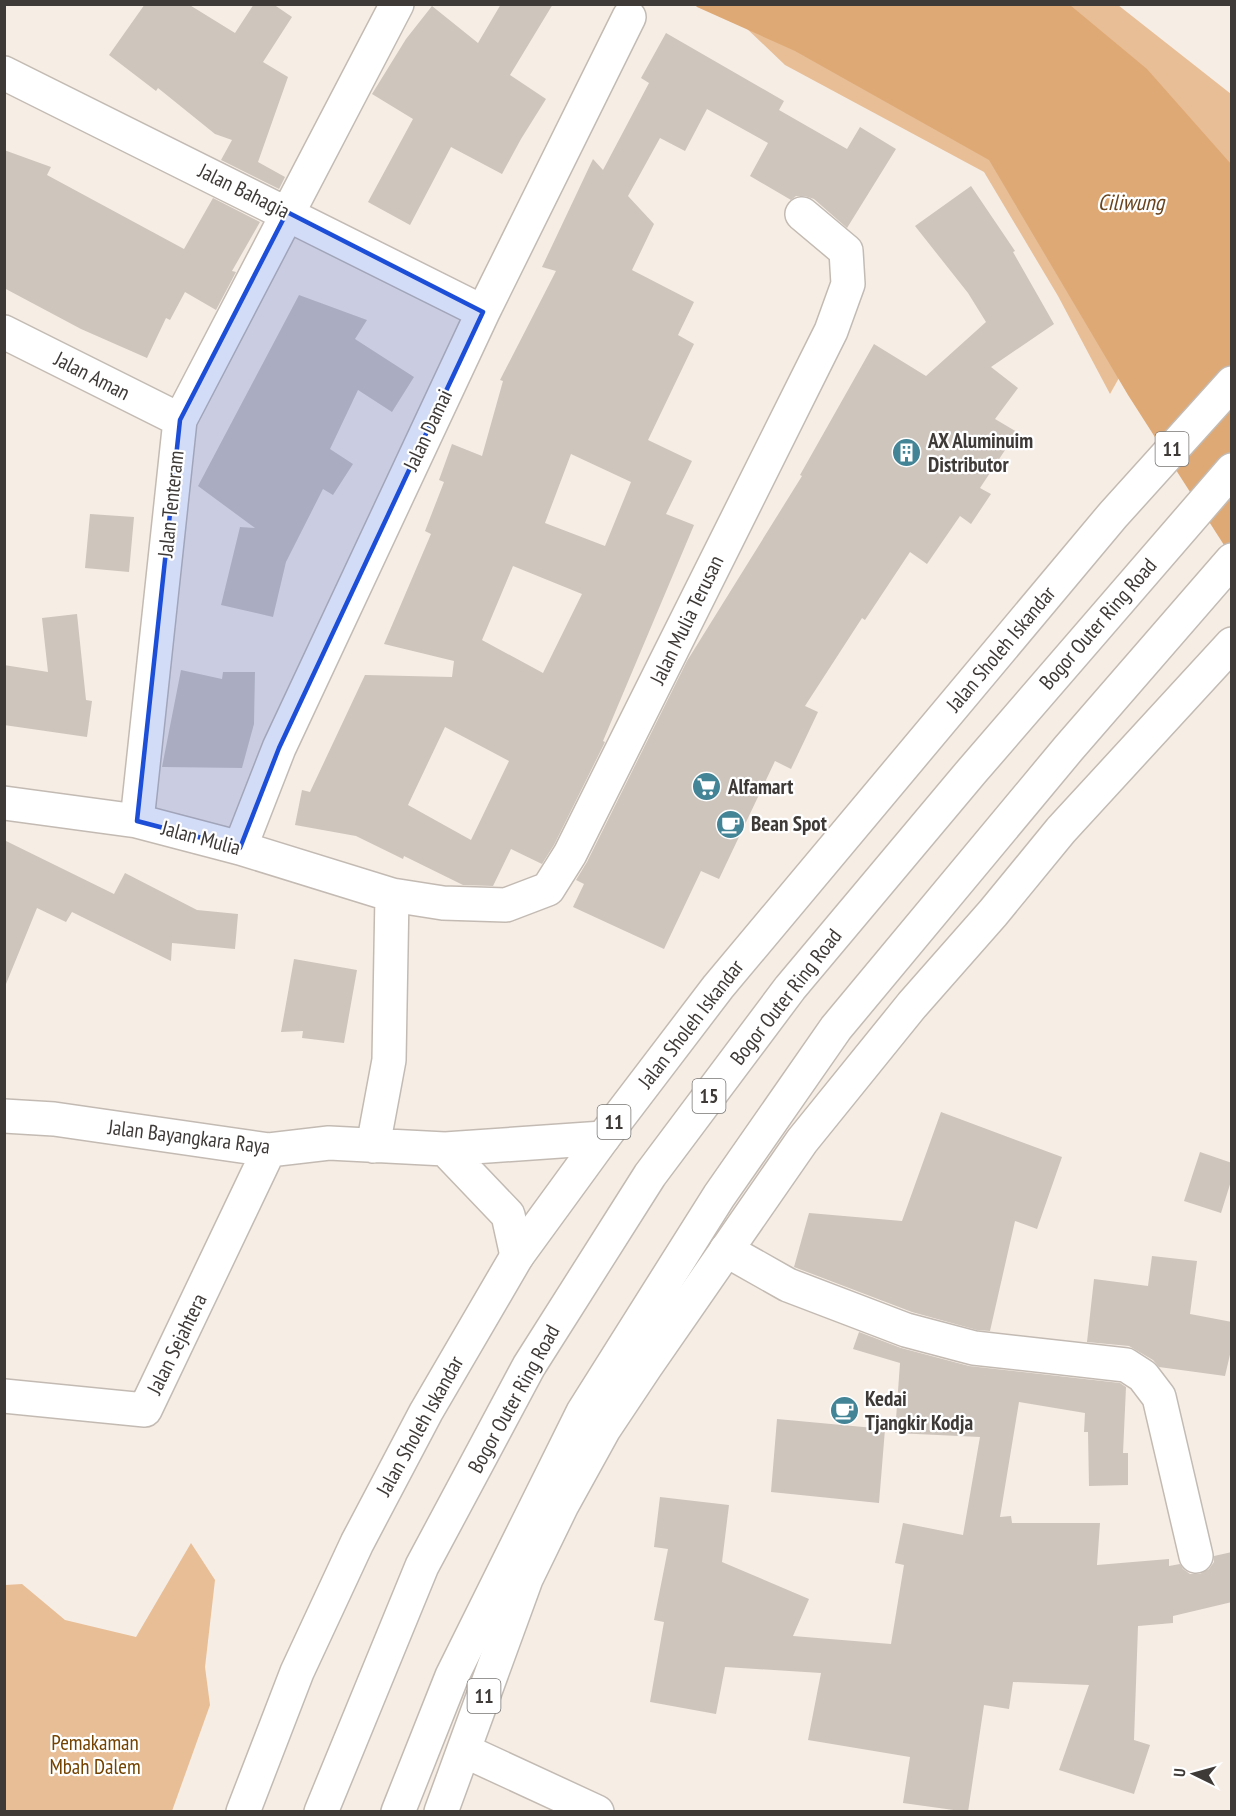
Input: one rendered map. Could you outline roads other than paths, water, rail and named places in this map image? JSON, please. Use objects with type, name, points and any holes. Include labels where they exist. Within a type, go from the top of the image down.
[{"type":"main road","name":"Jalan Tenteram","points":[[137,821],[180,420],[386,8]]},
{"type":"main road","name":"Jalan Damai","points":[[240,848],[279,748],[483,312],[628,17]]},
{"type":"main road","name":"Jalan Bahagia","points":[[4,73],[483,312]]},
{"type":"main road","name":"Jalan Mulia Terusan","points":[[392,895],[443,903],[506,905],[548,889],[570,854],[831,331],[848,284],[846,251],[802,214]]},
{"type":"main road","name":"Jalan Aman","points":[[4,333],[180,420]]},
{"type":"main road","name":"Jalan Sholeh Iskandar","points":[[243,1812],[297,1672],[357,1543],[426,1412],[517,1256],[718,987],[1113,515],[1232,383]]},
{"type":"main road","name":"Bogor Outer Ring Road","points":[[321,1812],[422,1566],[528,1366],[650,1175],[790,988],[972,771],[1232,470]]},
{"type":"main road","points":[[398,1812],[452,1676],[583,1412],[719,1196],[836,1028],[1068,749],[1232,560]]},
{"type":"main road","name":"11","points":[[441,1812],[526,1579],[562,1505],[604,1429],[802,1141],[912,1005],[993,913],[1061,830],[1221,656]]},
{"type":"main road","name":"Jalan Mulia","points":[[4,803],[137,821],[240,848],[392,895]]},
{"type":"main road","points":[[373,1146],[388,1060],[392,895]]},
{"type":"main road","name":"Jalan Bayangkara Raya","points":[[4,1116],[54,1119],[269,1150],[329,1143],[445,1149],[603,1138]]},
{"type":"main road","points":[[445,1149],[508,1215],[517,1256]]},
{"type":"main road","name":"Jalan Sejahtera","points":[[4,1396],[145,1410],[269,1150]]},
{"type":"main road","points":[[726,1250],[788,1285],[906,1330],[974,1348],[1126,1365],[1143,1376],[1159,1397],[1196,1556]]},
{"type":"main road","points":[[465,1751],[597,1812]]},
{"type":"water","name":"Ciliwung","points":[[695,5],[1070,5],[1147,69],[1231,164],[1231,556],[1128,395],[989,160],[795,51]]},
{"type":"place","name":"AX Aluminuim Distributor","points":[[907,453]]},
{"type":"place","name":"Alfamart","points":[[707,787]]},
{"type":"place","name":"Bean Spot","points":[[730,824]]},
{"type":"place","name":"Kedai Tjangkir Kodja","points":[[844,1411]]},
{"type":"park label","name":"Pemakaman Mbah Dalem","points":[[95,1755]]}]
